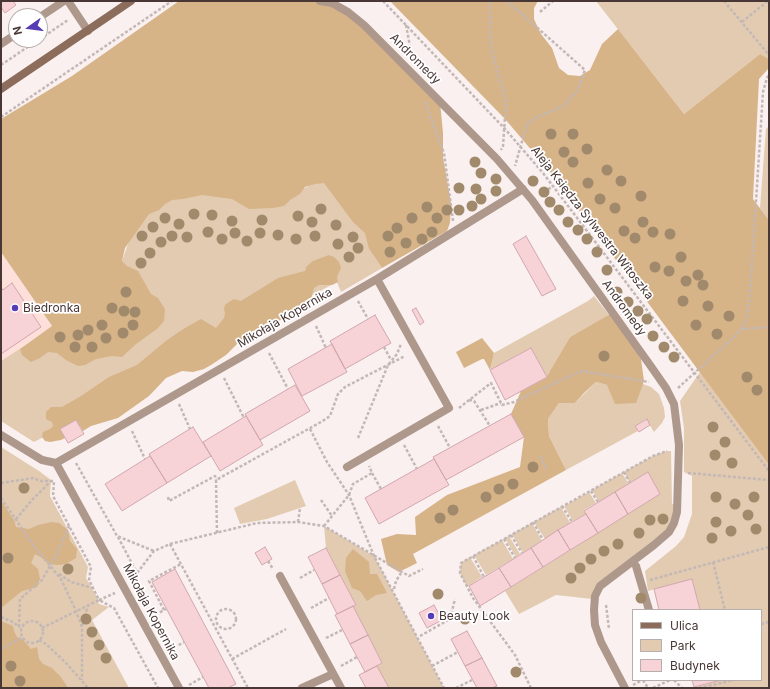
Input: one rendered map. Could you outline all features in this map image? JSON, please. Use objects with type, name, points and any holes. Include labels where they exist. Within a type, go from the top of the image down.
[{"type":"main road","points":[[1,89],[132,1]]},
{"type":"street","points":[[48,12],[64,1]]},
{"type":"street","points":[[68,1],[88,31]]},
{"type":"street","name":"Andromedy","points":[[320,1],[332,3],[348,12],[364,25],[496,157],[532,200],[666,388],[674,404],[679,444],[677,512],[674,523],[669,532],[654,545],[600,586],[596,596],[594,610],[595,625],[601,642],[625,688]]},
{"type":"street","name":"Mikołaja Kopernika","points":[[179,688],[56,463],[377,279],[523,189]]},
{"type":"street","points":[[347,467],[449,408],[377,279]]},
{"type":"street","points":[[1,436],[42,460],[56,463]]},
{"type":"street","points":[[636,566],[650,609]]},
{"type":"street","points":[[280,576],[341,688]]},
{"type":"street","points":[[302,688],[333,674]]},
{"type":"path","points":[[1,117],[172,1]]},
{"type":"path","name":"Aleja Księdza Sylwestra Witoszka","points":[[383,1],[505,129],[553,186],[769,471]]},
{"type":"path","points":[[490,1],[491,47],[506,102],[503,146],[498,154]]},
{"type":"path","points":[[507,1],[585,70],[578,91],[564,106],[537,117],[527,124],[512,177]]},
{"type":"path","points":[[540,12],[553,1]]},
{"type":"path","points":[[724,1],[769,55]]},
{"type":"path","points":[[742,22],[768,1]]},
{"type":"path","points":[[48,33],[70,19]]},
{"type":"path","points":[[406,25],[412,58]]},
{"type":"path","points":[[1,65],[26,48]]},
{"type":"path","points":[[666,388],[672,384],[676,390],[741,329],[747,319],[764,92],[769,75]]},
{"type":"path","points":[[418,80],[444,153],[454,231]]},
{"type":"path","points":[[532,200],[553,186]]},
{"type":"path","points":[[357,300],[368,319]]},
{"type":"path","points":[[315,324],[326,348]]},
{"type":"path","points":[[741,329],[769,327]]},
{"type":"path","points":[[384,347],[391,360]]},
{"type":"path","points":[[358,438],[389,363],[400,348]]},
{"type":"path","points":[[268,350],[288,389]]},
{"type":"path","points":[[216,480],[310,429],[330,416],[338,394],[345,387],[405,356]]},
{"type":"path","points":[[581,372],[653,383]]},
{"type":"path","points":[[481,410],[514,402],[581,372],[592,372]]},
{"type":"path","points":[[223,376],[244,418]]},
{"type":"path","points":[[473,397],[490,426]]},
{"type":"path","points":[[469,400],[474,401]]},
{"type":"path","points":[[178,402],[190,429]]},
{"type":"path","points":[[437,424],[450,448]]},
{"type":"path","points":[[131,429],[145,460]]},
{"type":"path","points":[[310,429],[327,462],[349,495],[374,556],[444,688]]},
{"type":"path","points":[[403,443],[417,469]]},
{"type":"path","points":[[531,688],[515,655],[483,613],[460,573],[461,562],[653,456],[667,451]]},
{"type":"path","points":[[71,454],[137,573]]},
{"type":"path","points":[[540,456],[547,470]]},
{"type":"path","points":[[624,472],[630,483]]},
{"type":"path","points":[[372,473],[381,489]]},
{"type":"path","points":[[685,473],[769,480]]},
{"type":"path","points":[[168,497],[170,501],[215,476],[217,533]]},
{"type":"path","points":[[1,483],[33,478],[42,481],[54,481],[53,496],[91,567],[89,580],[99,600],[114,608],[158,688]]},
{"type":"path","points":[[16,519],[33,498],[51,481]]},
{"type":"path","points":[[590,491],[598,502]]},
{"type":"path","points":[[324,526],[349,495]]},
{"type":"path","points":[[1,498],[24,532],[61,579],[82,626]]},
{"type":"path","points":[[321,500],[332,516]]},
{"type":"path","points":[[562,506],[572,522]]},
{"type":"path","points":[[298,522],[300,508]]},
{"type":"path","points":[[42,628],[132,584],[137,573],[154,551],[170,544],[257,523],[298,522],[324,526],[409,576],[423,569]]},
{"type":"path","points":[[533,522],[543,540]]},
{"type":"path","points":[[69,525],[56,556],[42,580],[20,599],[20,628],[23,637],[27,642],[39,640],[46,644],[88,688]]},
{"type":"path","points":[[511,535],[522,553]]},
{"type":"path","points":[[117,536],[154,551]]},
{"type":"path","points":[[504,539],[515,558]]},
{"type":"path","points":[[170,544],[216,625],[248,688]]},
{"type":"path","points":[[641,583],[769,547]]},
{"type":"path","points":[[473,556],[484,577]]},
{"type":"path","points":[[713,562],[725,609]]},
{"type":"path","points":[[150,617],[165,609],[149,582],[181,564]]},
{"type":"path","points":[[52,568],[72,582],[93,588]]},
{"type":"path","points":[[300,578],[314,570]]},
{"type":"path","points":[[394,589],[401,573]]},
{"type":"path","points":[[311,608],[329,598]]},
{"type":"path","points":[[420,636],[450,619],[455,599]]},
{"type":"path","points":[[82,680],[82,626],[88,605]]},
{"type":"path","points":[[606,605],[610,632]]},
{"type":"path","points":[[222,610],[228,610],[234,613],[236,622],[232,628],[226,629],[216,625],[216,618],[222,610]]},
{"type":"path","points":[[1,617],[11,621],[20,628]]},
{"type":"path","points":[[20,628],[26,623],[32,621],[38,623],[42,628],[42,634],[39,640]]},
{"type":"path","points":[[232,659],[286,630]]},
{"type":"path","points":[[326,638],[342,630]]},
{"type":"path","points":[[1,649],[23,637]]},
{"type":"path","points":[[169,650],[184,642]]},
{"type":"path","points":[[432,666],[458,652]]},
{"type":"path","points":[[341,666],[357,657]]},
{"type":"path","points":[[189,685],[203,677]]},
{"type":"path","points":[[456,688],[472,680]]},
{"type":"path","points":[[653,688],[668,681]]},
{"type":"path","points":[[699,688],[730,681]]},
{"type":"shaded area","points":[[179,1],[320,1],[348,12],[440,102],[443,133],[443,157],[451,203],[450,223],[447,231],[382,268],[369,249],[365,233],[353,222],[324,183],[305,187],[300,194],[284,206],[273,208],[249,209],[232,199],[202,195],[172,200],[159,210],[149,214],[125,248],[122,261],[127,266],[138,271],[151,294],[158,298],[165,309],[164,321],[157,329],[136,344],[122,357],[112,356],[96,359],[85,365],[78,366],[66,360],[57,353],[48,352],[31,362],[22,355],[20,349],[52,326],[1,252],[1,119],[72,76]]},
{"type":"shaded area","points":[[390,1],[538,1],[534,8],[534,19],[541,34],[552,48],[559,68],[568,75],[580,76],[590,70],[602,44],[618,29],[684,114],[760,54],[769,59],[769,68],[759,79],[753,199],[769,220],[769,465],[551,173],[505,119]]},
{"type":"shaded area","points":[[1,252],[52,327],[1,361]]},
{"type":"shaded area","points":[[329,255],[334,257],[339,262],[341,268],[337,277],[338,282],[332,285],[319,285],[314,288],[310,303],[303,308],[237,344],[226,355],[204,369],[193,372],[182,371],[166,378],[149,396],[118,418],[91,426],[83,431],[76,420],[60,429],[65,438],[61,440],[50,442],[45,441],[42,437],[43,432],[53,426],[52,422],[46,419],[46,412],[51,407],[62,407],[109,377],[137,365],[167,340],[201,319],[216,328],[224,318],[225,305],[229,302],[234,299],[241,301],[278,278],[305,271],[307,266],[313,261]]},
{"type":"shaded area","points":[[612,313],[641,359],[644,381],[636,403],[615,404],[607,385],[596,382],[575,403],[559,403],[548,419],[549,436],[566,470],[413,554],[417,563],[399,572],[387,565],[381,539],[397,534],[416,535],[415,517],[447,495],[520,467],[524,437],[511,414],[521,391],[546,378],[570,337]]},
{"type":"shaded area","points":[[482,338],[494,353],[490,370],[484,359],[464,368],[456,352]]},
{"type":"shaded area","points":[[1,495],[2,502],[14,520],[16,527],[29,529],[38,525],[52,522],[59,523],[68,530],[70,541],[77,549],[76,558],[66,564],[58,565],[49,564],[35,554],[31,563],[38,569],[40,579],[37,587],[22,591],[1,608]]},
{"type":"shaded area","points":[[353,549],[369,562],[370,574],[377,574],[387,593],[376,595],[367,601],[360,591],[352,588],[345,571],[346,558]]},
{"type":"shaded area","points":[[1,621],[13,626],[17,637],[23,640],[31,649],[37,647],[39,659],[43,664],[52,668],[61,677],[68,688],[1,688]]},
{"type":"green space","points":[[596,1],[769,1],[769,59],[760,54],[684,114]]},
{"type":"green space","points":[[769,126],[769,220],[760,208],[766,129]]},
{"type":"green space","points":[[326,177],[377,237],[369,249],[382,268],[341,292],[337,282],[34,442],[1,421],[1,361],[61,322],[122,261],[144,198],[217,190],[282,200]]},
{"type":"green space","points":[[594,296],[609,315],[570,337],[547,377],[531,348],[490,370],[494,353],[588,301]]},
{"type":"green space","points":[[700,372],[769,465],[769,688],[693,688],[718,681],[762,681],[762,609],[700,609],[692,579],[648,591],[645,571],[676,546],[684,537],[692,514],[692,476],[684,472],[684,428],[680,401]]},
{"type":"green space","points":[[596,382],[607,385],[643,384],[651,387],[659,394],[664,408],[665,417],[654,432],[646,419],[635,426],[638,431],[566,470],[549,436],[548,419],[559,403],[575,403]]},
{"type":"green space","points":[[1,447],[51,480],[50,496],[88,567],[86,578],[97,597],[99,604],[109,607],[92,620],[129,688],[1,688]]},
{"type":"green space","points":[[671,451],[672,504],[675,505],[675,513],[667,529],[592,599],[556,595],[519,614],[505,591],[660,494],[648,472],[630,483],[624,472],[653,456]]},
{"type":"green space","points":[[622,473],[629,484],[599,502],[592,490]]},
{"type":"green space","points":[[295,480],[306,506],[267,519],[240,524],[234,508]]},
{"type":"green space","points":[[589,492],[596,503],[584,510],[586,514],[573,521],[564,506]]},
{"type":"green space","points":[[561,507],[570,523],[545,539],[534,522]]},
{"type":"green space","points":[[532,523],[542,541],[523,553],[512,534]]},
{"type":"green space","points":[[324,526],[374,556],[444,688],[388,688],[377,666],[382,663],[353,606],[356,605],[326,548]]},
{"type":"green space","points":[[509,536],[520,554],[516,557],[505,538]]},
{"type":"green space","points":[[502,540],[513,559],[486,575],[474,555]]},
{"type":"green space","points":[[470,557],[482,577],[467,587],[460,573],[461,563]]},
{"type":"building","points":[[1,1],[13,1],[16,5],[12,8],[8,8],[8,11],[5,13],[1,7]]},
{"type":"building","points":[[526,236],[556,289],[542,296],[513,244]]},
{"type":"building","name":"Biedronka","points":[[12,283],[41,327],[1,354],[1,287],[3,290]]},
{"type":"building","points":[[416,308],[424,322],[420,325],[412,310]]},
{"type":"building","points":[[375,315],[391,343],[345,369],[330,341]]},
{"type":"building","points":[[332,344],[347,372],[302,396],[288,369]]},
{"type":"building","points":[[531,348],[547,377],[505,400],[490,370]]},
{"type":"building","points":[[295,385],[310,411],[260,440],[245,414]]},
{"type":"building","points":[[511,414],[524,437],[446,480],[433,457]]},
{"type":"building","points":[[246,416],[263,445],[220,471],[203,442]]},
{"type":"building","points":[[647,419],[650,425],[639,432],[635,426]]},
{"type":"building","points":[[76,420],[84,434],[68,443],[60,429]]},
{"type":"building","points":[[193,427],[211,456],[167,483],[149,454]]},
{"type":"building","points":[[150,456],[167,483],[122,511],[105,484]]},
{"type":"building","points":[[434,459],[449,485],[379,524],[365,498]]},
{"type":"building","points":[[648,472],[660,494],[628,514],[615,492]]},
{"type":"building","points":[[615,492],[628,514],[598,533],[584,511]]},
{"type":"building","points":[[586,514],[598,533],[570,550],[558,530]]},
{"type":"building","points":[[558,530],[570,550],[543,567],[531,548]]},
{"type":"building","points":[[265,547],[272,559],[262,565],[255,553]]},
{"type":"building","points":[[326,548],[340,575],[322,584],[308,557]]},
{"type":"building","points":[[531,548],[543,567],[511,587],[499,568]]},
{"type":"building","points":[[499,568],[511,587],[480,606],[469,586]]},
{"type":"building","points":[[175,569],[236,684],[228,688],[209,688],[152,582]]},
{"type":"building","points":[[340,575],[356,605],[337,614],[322,584]]},
{"type":"building","points":[[692,579],[700,609],[659,609],[654,589]]},
{"type":"building","points":[[434,605],[442,620],[427,628],[419,613]]},
{"type":"building","points":[[353,606],[368,635],[350,644],[335,615]]},
{"type":"building","points":[[467,631],[482,658],[465,666],[451,639]]},
{"type":"building","points":[[368,635],[382,663],[365,672],[350,644]]},
{"type":"building","points":[[482,658],[497,686],[492,688],[477,688],[465,666]]},
{"type":"building","points":[[377,666],[389,688],[366,688],[359,675]]},
{"type":"building","points":[[692,681],[717,681],[694,687]]},
{"type":"place","name":"Biedronka","points":[[15,308]]},
{"type":"place","name":"Beauty Look","points":[[431,616]]}]
